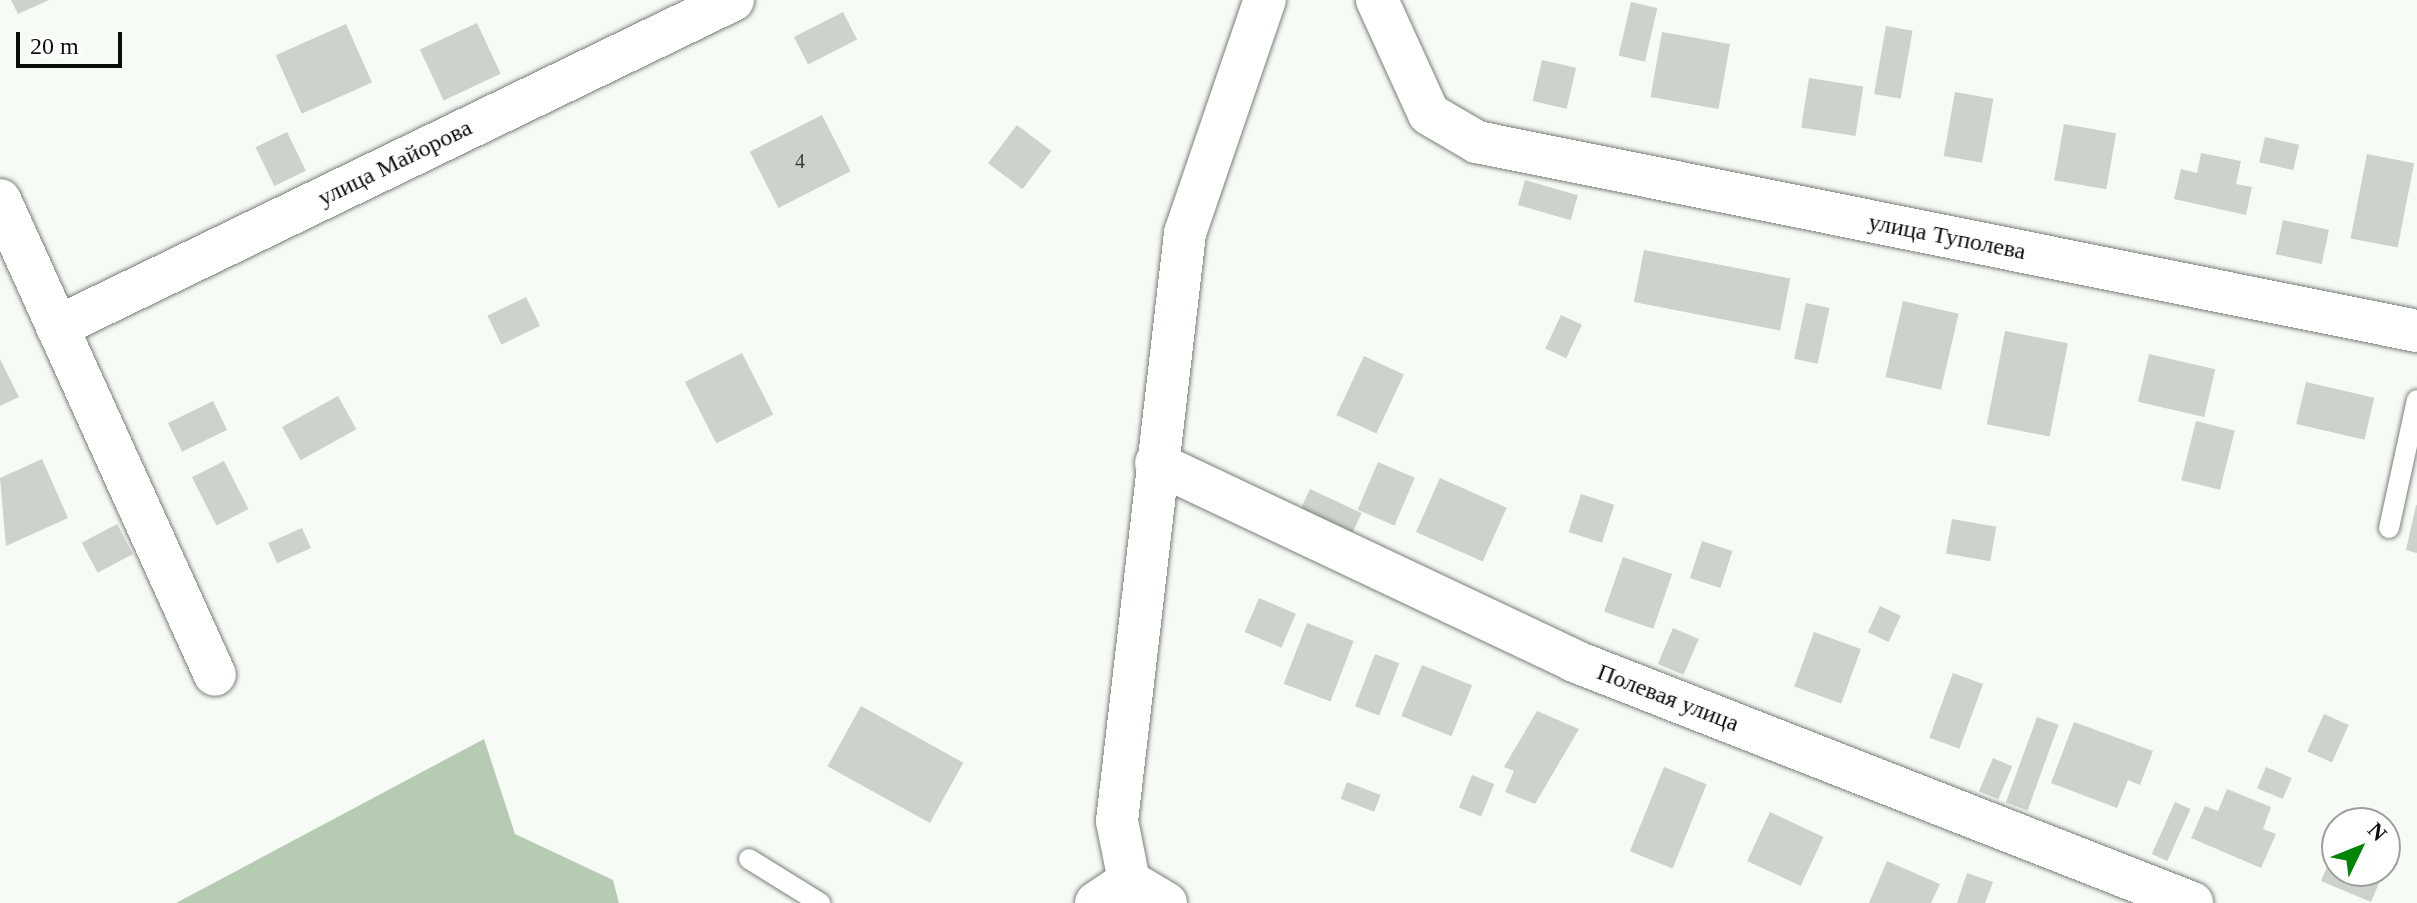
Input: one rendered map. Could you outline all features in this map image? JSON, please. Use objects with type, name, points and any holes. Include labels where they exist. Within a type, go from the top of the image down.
[{"type":"street","name":"улица Майорова","points":[[57,327],[733,0]]},
{"type":"street","points":[[1166,903],[1113,892],[1117,821],[1156,463],[1185,233],[1265,0]]},
{"type":"street","name":"улица Туполева","points":[[1377,0],[1429,114],[1477,142],[2417,331]]},
{"type":"street","points":[[0,200],[215,675]]},
{"type":"street","name":"Полевая улица","points":[[1156,463],[1574,661],[2192,903]]},
{"type":"lane","points":[[2389,528],[2417,400]]},
{"type":"lane","points":[[749,859],[820,903]]},
{"type":"green space","points":[[484,739],[515,834],[613,880],[619,903],[176,903]]},
{"type":"building","points":[[11,0],[49,0],[18,14]]},
{"type":"building","points":[[1631,2],[1657,8],[1645,62],[1619,56]]},
{"type":"building","points":[[843,12],[857,40],[808,65],[794,37]]},
{"type":"building","points":[[477,23],[501,74],[444,100],[420,50]]},
{"type":"building","points":[[346,24],[372,82],[302,114],[276,55]]},
{"type":"building","points":[[1886,26],[1913,31],[1901,99],[1874,94]]},
{"type":"building","points":[[1662,32],[1730,44],[1718,109],[1651,97]]},
{"type":"building","points":[[1542,60],[1576,68],[1567,109],[1533,101]]},
{"type":"building","points":[[1809,78],[1863,87],[1856,136],[1801,127]]},
{"type":"building","points":[[1955,92],[1993,99],[1982,163],[1944,156]]},
{"type":"building","points":[[822,115],[851,171],[778,208],[750,152]]},
{"type":"building","points":[[2064,124],[2116,133],[2106,189],[2054,180]]},
{"type":"building","points":[[1017,125],[1051,151],[1022,189],[988,163]]},
{"type":"building","points":[[287,132],[306,171],[274,186],[256,147]]},
{"type":"building","points":[[2265,137],[2299,145],[2293,170],[2259,162]]},
{"type":"building","points":[[2201,153],[2241,161],[2236,184],[2252,187],[2246,215],[2174,199],[2181,169],[2197,173]]},
{"type":"building","points":[[2367,154],[2414,163],[2398,248],[2351,238]]},
{"type":"building","points":[[1525,180],[1578,195],[1571,220],[1518,205]]},
{"type":"building","points":[[2283,220],[2329,230],[2322,264],[2276,254]]},
{"type":"building","points":[[1644,250],[1790,278],[1780,330],[1634,302]]},
{"type":"building","points":[[526,297],[540,326],[501,345],[487,316]]},
{"type":"building","points":[[1903,301],[1959,314],[1941,390],[1885,377]]},
{"type":"building","points":[[1806,303],[1829,308],[1818,364],[1794,359]]},
{"type":"building","points":[[1561,315],[1582,325],[1566,358],[1545,349]]},
{"type":"building","points":[[2005,331],[2068,343],[2050,436],[1987,424]]},
{"type":"building","points":[[742,353],[773,414],[716,444],[685,382]]},
{"type":"building","points":[[2149,354],[2215,369],[2204,417],[2138,402]]},
{"type":"building","points":[[1364,356],[1404,375],[1376,434],[1337,415]]},
{"type":"building","points":[[0,359],[19,397],[0,406]]},
{"type":"building","points":[[2306,382],[2374,398],[2365,440],[2296,424]]},
{"type":"building","points":[[338,396],[356,429],[300,460],[282,427]]},
{"type":"building","points":[[213,401],[227,430],[182,452],[168,423]]},
{"type":"building","points":[[2196,421],[2235,431],[2220,490],[2181,480]]},
{"type":"building","points":[[42,459],[68,518],[6,546],[0,478]]},
{"type":"building","points":[[224,461],[249,509],[216,525],[192,477]]},
{"type":"building","points":[[1378,462],[1415,478],[1395,525],[1358,510]]},
{"type":"building","points":[[1440,478],[1507,508],[1483,562],[1416,532]]},
{"type":"building","points":[[1310,489],[1362,513],[1350,538],[1298,514]]},
{"type":"building","points":[[1581,494],[1614,505],[1602,543],[1569,532]]},
{"type":"building","points":[[2417,505],[2417,553],[2406,550]]},
{"type":"building","points":[[1952,519],[1996,527],[1990,561],[1946,553]]},
{"type":"building","points":[[117,524],[133,554],[98,573],[82,543]]},
{"type":"building","points":[[302,528],[311,548],[277,563],[268,543]]},
{"type":"building","points":[[1702,541],[1732,551],[1720,588],[1690,578]]},
{"type":"building","points":[[1623,557],[1672,574],[1653,629],[1604,612]]},
{"type":"building","points":[[1259,598],[1296,614],[1281,648],[1245,632]]},
{"type":"building","points":[[1880,606],[1901,616],[1889,642],[1868,632]]},
{"type":"building","points":[[1307,623],[1354,641],[1330,702],[1284,684]]},
{"type":"building","points":[[1673,628],[1699,639],[1684,675],[1658,664]]},
{"type":"building","points":[[1814,632],[1861,649],[1841,704],[1794,687]]},
{"type":"building","points":[[1375,654],[1399,663],[1379,716],[1355,706]]},
{"type":"building","points":[[1422,665],[1472,685],[1451,736],[1401,716]]},
{"type":"building","points":[[1953,673],[1983,684],[1959,749],[1929,738]]},
{"type":"building","points":[[861,706],[963,763],[930,823],[828,766]]},
{"type":"building","points":[[1537,711],[1579,729],[1535,804],[1505,792],[1514,771],[1504,767]]},
{"type":"building","points":[[2324,714],[2349,725],[2332,762],[2307,751]]},
{"type":"building","points":[[2037,717],[2059,725],[2027,810],[2006,803]]},
{"type":"building","points":[[2074,722],[2153,751],[2140,785],[2128,780],[2117,808],[2051,783]]},
{"type":"building","points":[[1993,758],[2012,766],[1998,799],[1979,791]]},
{"type":"building","points":[[1664,767],[1707,784],[1673,869],[1630,851]]},
{"type":"building","points":[[2266,767],[2292,778],[2283,799],[2257,788]]},
{"type":"building","points":[[1472,775],[1494,784],[1481,816],[1459,807]]},
{"type":"building","points":[[1347,782],[1381,795],[1374,812],[1341,799]]},
{"type":"building","points":[[2227,789],[2271,807],[2263,829],[2276,834],[2261,868],[2191,838],[2205,806],[2218,811]]},
{"type":"building","points":[[2175,802],[2191,809],[2167,861],[2152,854]]},
{"type":"building","points":[[1770,812],[1823,837],[1801,886],[1747,861]]},
{"type":"building","points":[[1887,861],[1940,884],[1931,903],[1869,903]]},
{"type":"building","points":[[1967,873],[1993,882],[1985,903],[1957,903]]},
{"type":"building","points":[[2335,887],[2377,887],[2371,902]]}]
